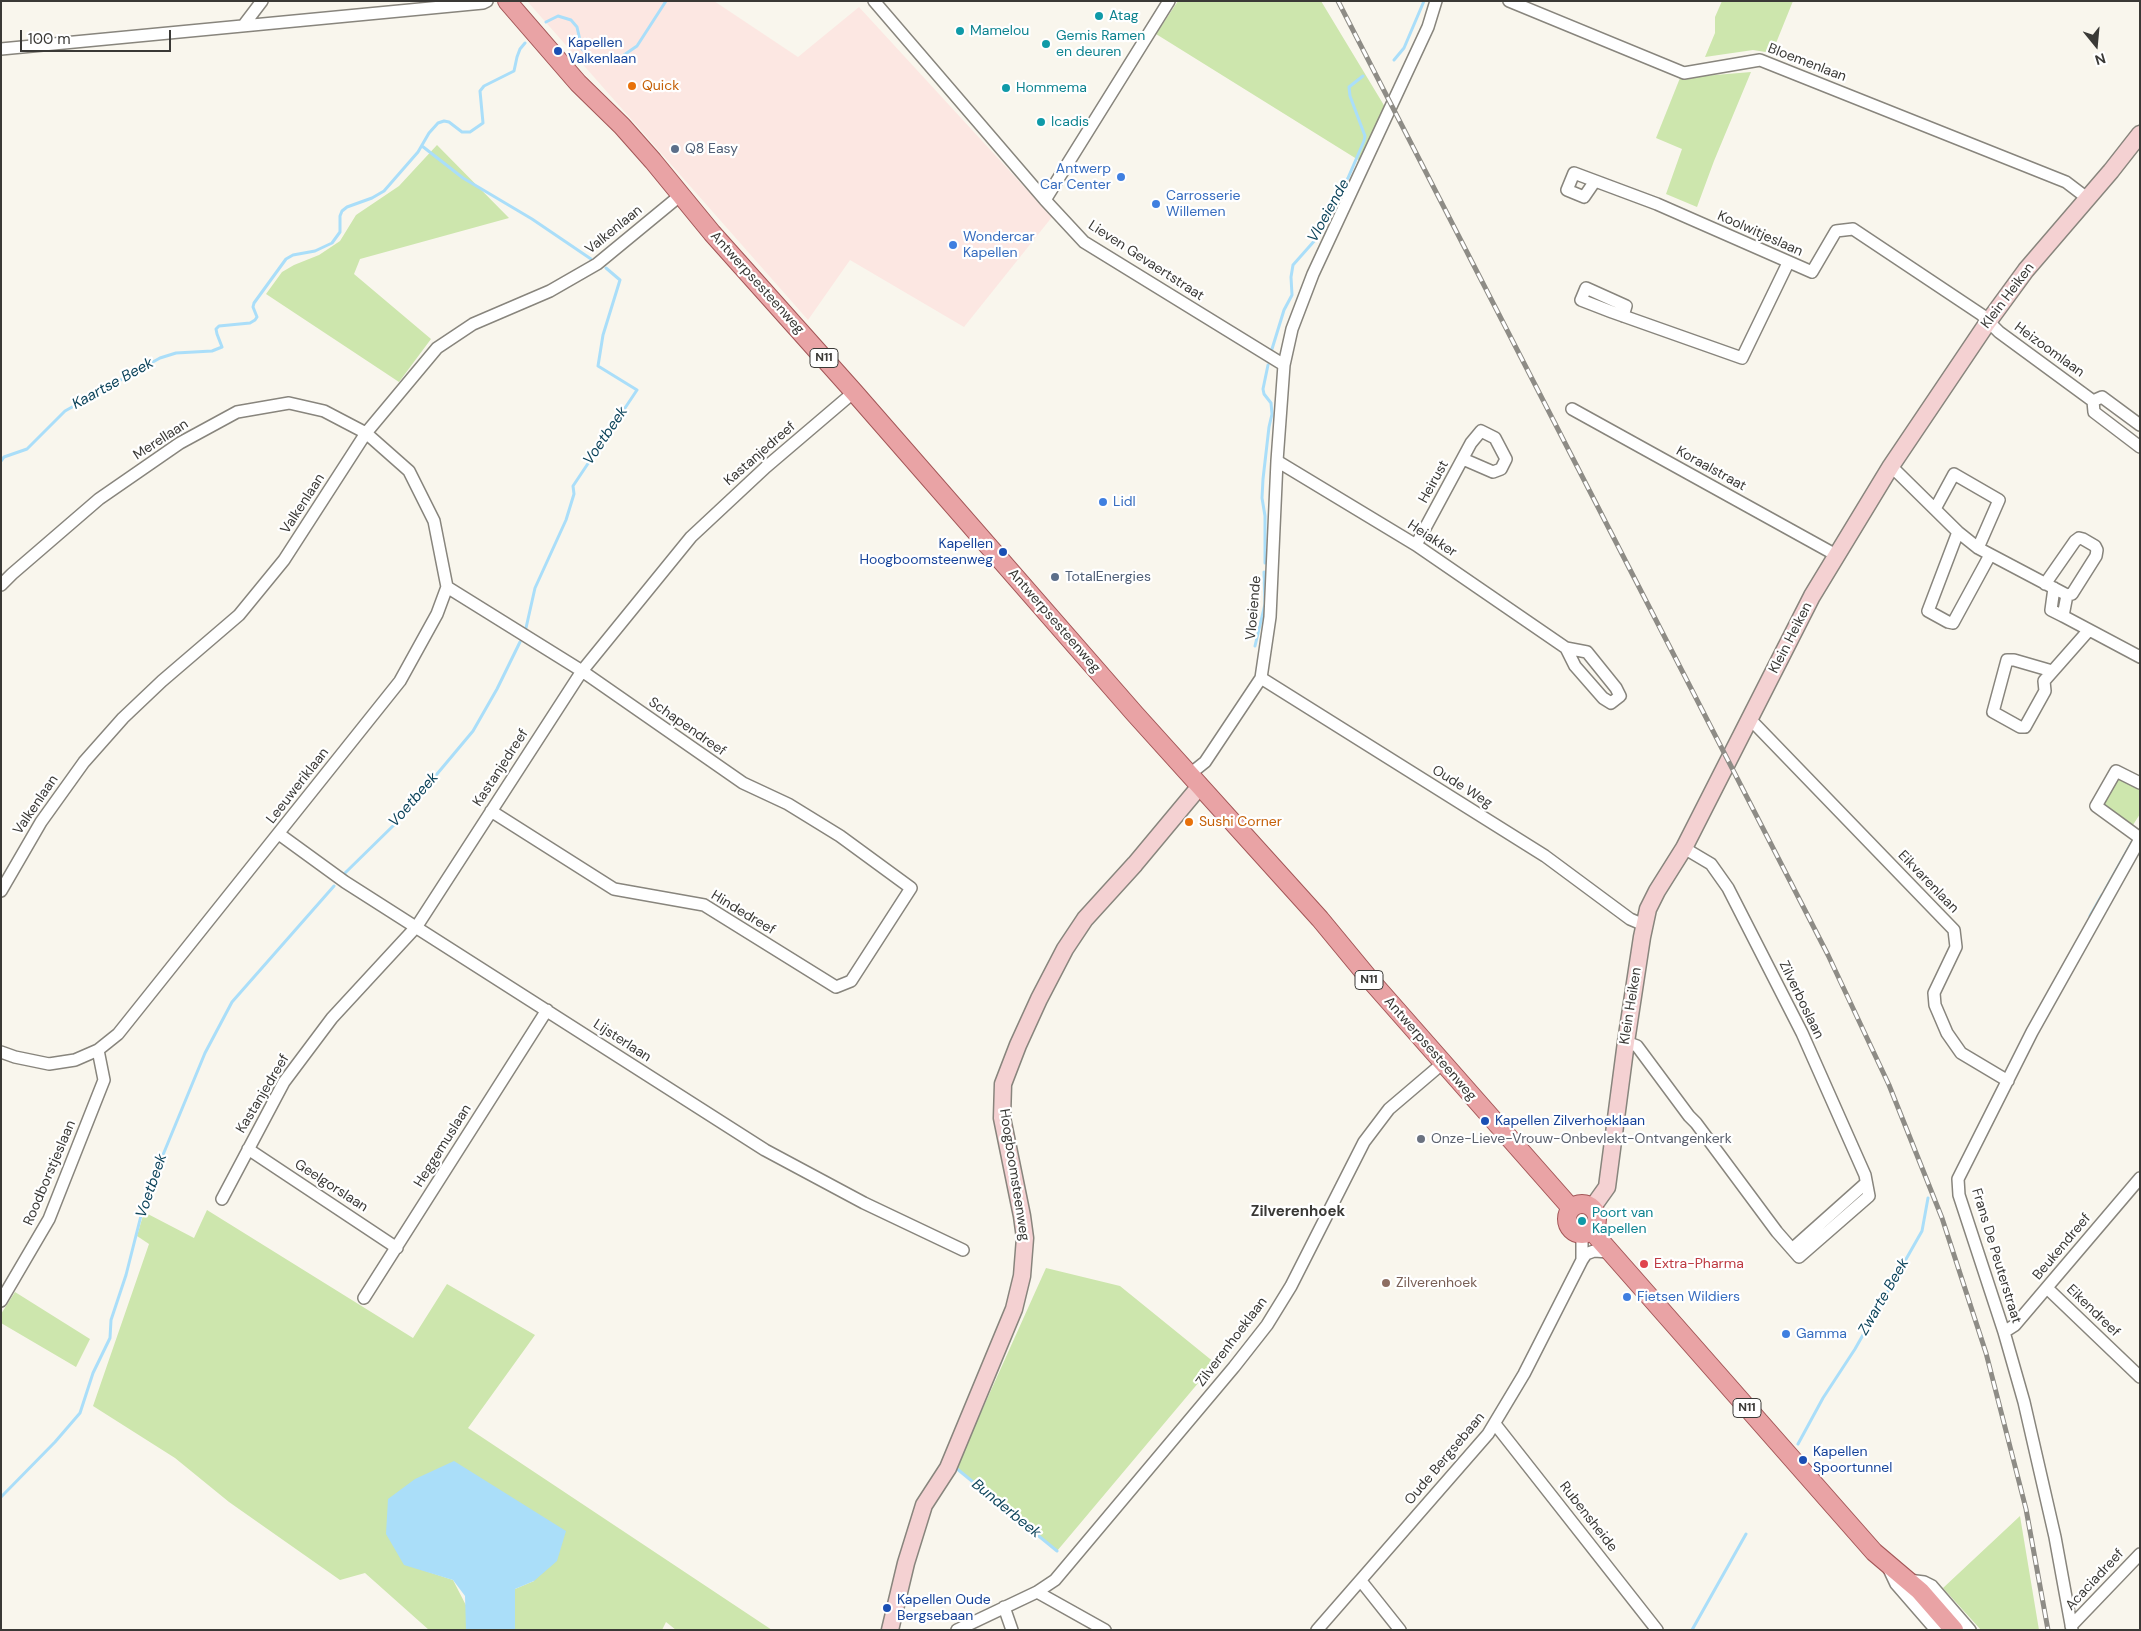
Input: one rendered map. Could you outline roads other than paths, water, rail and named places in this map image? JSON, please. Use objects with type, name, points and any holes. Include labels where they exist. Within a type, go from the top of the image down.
[{"type":"main road","name":"Antwerpsesteenweg","points":[[507,1],[578,83],[622,126],[682,194],[712,233],[854,392],[1135,714],[1320,919],[1372,982],[1571,1208]]},
{"type":"main road","points":[[1571,1208],[1584,1204],[1592,1208],[1596,1217],[1594,1227],[1586,1232]]},
{"type":"main road","name":"N11","points":[[1571,1208],[1567,1216],[1568,1225],[1573,1231],[1586,1232],[1609,1252],[1886,1564],[1920,1591],[1954,1630]]},
{"type":"street","points":[[243,26],[262,1]]},
{"type":"street","points":[[1,49],[483,3],[487,1]]},
{"type":"street","name":"Lieven Gevaertstraat","points":[[874,1],[1045,200],[1084,242],[1284,366]]},
{"type":"street","points":[[1045,200],[1169,1]]},
{"type":"street","name":"Vloeiende","points":[[1195,780],[1261,678],[1270,617],[1276,462],[1284,366],[1292,330],[1312,274],[1428,27],[1436,1]]},
{"type":"street","name":"Bloemenlaan","points":[[1509,1],[1684,73],[1760,60],[2066,182],[2087,198]]},
{"type":"street","name":"Klein Heiken","points":[[1592,1208],[1607,1187],[1626,1042],[1648,909],[1684,848],[1812,596],[1891,466],[1988,322],[2026,270],[2111,171],[2140,134]]},
{"type":"street","name":"Koolwitjeslaan","points":[[1595,181],[1657,204],[1812,272],[1836,231],[1853,229],[1982,315],[1988,322]]},
{"type":"street","name":"Valkenlaan","points":[[1,891],[41,822],[84,762],[123,718],[162,681],[239,615],[284,560],[366,433],[437,348],[473,324],[550,291],[597,264],[682,194]]},
{"type":"street","points":[[1623,316],[1742,358],[1788,263]]},
{"type":"street","name":"Heizoomlaan","points":[[1988,322],[2093,401],[2094,412],[2140,447]]},
{"type":"street","name":"Kastanjedreef","points":[[222,1198],[284,1082],[332,1018],[417,926],[582,671],[691,536],[766,467],[854,392]]},
{"type":"street","name":"Heizoomlaan","points":[[2093,401],[2102,398],[2140,425]]},
{"type":"street","name":"Merellaan","points":[[1,585],[99,500],[180,443],[238,412],[289,403],[324,411],[366,433]]},
{"type":"street","name":"Koraalstraat","points":[[1572,409],[1836,555]]},
{"type":"street","name":"Leeuweriklaan","points":[[1,1052],[14,1057],[49,1064],[75,1060],[98,1050],[118,1034],[400,681],[438,614],[447,587],[434,521],[409,471],[366,433]]},
{"type":"street","name":"Heirust","points":[[1416,545],[1463,459]]},
{"type":"street","name":"Heiakker","points":[[1276,462],[1416,545],[1566,648],[1587,652],[1616,688],[1620,696],[1611,703],[1603,698],[1575,666],[1566,648]]},
{"type":"street","points":[[1891,466],[1958,532],[1978,548],[1990,555],[2050,586],[2066,595],[2072,594],[2096,556],[2097,550],[2095,546],[2079,538],[2075,541],[2050,586],[2051,610],[2140,657]]},
{"type":"street","points":[[1935,509],[1954,474],[1999,500],[1978,548]]},
{"type":"street","points":[[1958,532],[1928,611],[1953,623],[1990,555]]},
{"type":"street","name":"Schapendreef","points":[[447,587],[582,671],[743,783],[788,804],[840,836],[911,888]]},
{"type":"street","points":[[2063,616],[2066,595]]},
{"type":"street","points":[[2052,671],[2014,660],[2007,660],[1993,712],[2020,727],[2025,727],[2045,691],[2044,681],[2089,630]]},
{"type":"street","name":"Oude Weg","points":[[1261,678],[1545,856],[1630,919],[1644,925]]},
{"type":"street","name":"Eikvarenlaan","points":[[1749,718],[1954,930],[1956,947],[1934,993],[1935,1005],[1947,1033],[1961,1053],[2008,1080]]},
{"type":"street","points":[[2140,783],[2116,771],[2096,806],[2140,838]]},
{"type":"street","name":"Hoogboomsteenweg","points":[[890,1630],[906,1563],[924,1505],[948,1468],[1014,1309],[1022,1276],[1025,1254],[1022,1216],[1002,1118],[1003,1084],[1018,1045],[1053,972],[1085,919],[1135,864],[1195,780]]},
{"type":"street","name":"Hindedreef","points":[[491,811],[614,889],[704,905],[836,987],[851,981],[911,888]]},
{"type":"street","name":"Lijsterlaan","points":[[279,834],[344,882],[417,926],[765,1150],[864,1203],[962,1250]]},
{"type":"street","name":"Frans De Peuterstraat","points":[[2072,1628],[2039,1467],[2004,1332],[1959,1195],[1958,1179],[2008,1080],[2140,838]]},
{"type":"street","name":"Zilverboslaan","points":[[1626,1042],[1640,1050],[1792,1249],[1866,1183],[1866,1175],[1794,1018],[1728,888],[1711,864],[1684,848]]},
{"type":"street","name":"Heggemuslaan","points":[[364,1298],[547,1010]]},
{"type":"street","name":"Roodborstjeslaan","points":[[1,1301],[49,1219],[104,1080],[98,1050]]},
{"type":"street","name":"Zilverenhoeklaan","points":[[1004,1607],[1037,1592],[1055,1580],[1228,1374],[1267,1325],[1291,1286],[1364,1142],[1389,1109],[1443,1063]]},
{"type":"street","name":"Geelgorslaan","points":[[248,1150],[397,1248]]},
{"type":"street","name":"Beukendreef","points":[[2004,1332],[2015,1325],[2140,1178]]},
{"type":"street","name":"Oude Bergsebaan","points":[[1317,1630],[1495,1424],[1524,1374],[1582,1260],[1586,1232]]},
{"type":"street","points":[[1582,1260],[1586,1254],[1594,1251],[1609,1252]]},
{"type":"street","name":"Eikendreef","points":[[2047,1288],[2140,1377]]},
{"type":"street","name":"Rubensheide","points":[[1495,1424],[1657,1630]]},
{"type":"street","name":"Acaciadreef","points":[[2072,1628],[2140,1554]]},
{"type":"street","points":[[1886,1564],[1896,1584],[1936,1630]]},
{"type":"street","points":[[1905,1579],[1924,1582],[1932,1586],[1970,1630]]},
{"type":"street","points":[[1361,1581],[1400,1630]]},
{"type":"street","points":[[1037,1592],[1105,1630]]},
{"type":"street","points":[[957,1630],[1004,1607],[1012,1630]]},
{"type":"water","points":[[454,1461],[566,1531],[557,1561],[534,1581],[515,1589],[515,1630],[466,1630],[465,1596],[453,1580],[404,1565],[386,1534],[388,1499],[415,1479]]},
{"type":"waterway","name":"Kaartse Beek","points":[[546,22],[558,16],[571,20],[577,27],[582,49],[589,55],[604,59],[621,57],[637,46],[666,1]]},
{"type":"waterway","name":"Vloeiende","points":[[1394,60],[1404,48],[1424,1]]},
{"type":"waterway","name":"Kaartse Beek","points":[[1,461],[4,457],[27,449],[65,411],[160,358],[176,353],[212,351],[222,347],[216,329],[219,326],[250,323],[255,320],[257,317],[253,307],[254,303],[286,259],[293,255],[315,251],[332,243],[340,232],[340,216],[342,211],[384,191],[418,152],[429,133],[438,123],[449,122],[462,132],[470,132],[483,123],[480,91],[484,86],[514,71],[520,49],[525,43]]},
{"type":"waterway","name":"Vloeiende","points":[[1272,349],[1284,310],[1292,295],[1291,277],[1293,265],[1316,239],[1323,218],[1348,178],[1364,141],[1365,136],[1350,96],[1349,87],[1363,76]]},
{"type":"waterway","name":"Voetbeek","points":[[422,146],[463,178],[532,219],[591,259]]},
{"type":"waterway","name":"Voetbeek","points":[[526,628],[535,588],[566,520],[574,494],[573,486],[637,390],[598,366],[603,335],[620,280],[606,268]]},
{"type":"waterway","name":"Vloeiende","points":[[1265,563],[1265,516],[1262,498],[1272,414],[1271,403],[1264,394],[1263,389],[1268,365]]},
{"type":"waterway","name":"Vloeiende","points":[[1255,646],[1265,604],[1264,572]]},
{"type":"waterway","name":"Voetbeek","points":[[345,873],[396,823],[473,731],[497,689],[520,642]]},
{"type":"waterway","name":"Zwarte Beek","points":[[2105,890],[2132,842]]},
{"type":"waterway","name":"Voetbeek","points":[[1,1497],[55,1442],[80,1413],[93,1373],[110,1338],[111,1320],[126,1275],[146,1196],[205,1053],[232,1002],[334,886]]},
{"type":"waterway","name":"Zwarte Beek","points":[[2090,916],[2102,895]]},
{"type":"waterway","name":"Zwarte Beek","points":[[1798,1444],[1823,1398],[1855,1349],[1922,1231],[1928,1198]]},
{"type":"waterway","name":"Bunderbeek","points":[[956,1468],[1057,1551]]},
{"type":"waterway","name":"Zwarte Beek","points":[[1692,1630],[1746,1534]]},
{"type":"railway","points":[[1338,1],[1828,955],[1889,1085],[1942,1218],[1986,1353],[2026,1509],[2048,1630]]},
{"type":"place","name":"Atag","points":[[1099,16]]},
{"type":"place","name":"Mamelou","points":[[960,31]]},
{"type":"place","name":"Gemis Ramen en deuren","points":[[1046,44]]},
{"type":"place","name":"Kapellen Valkenlaan","points":[[558,51]]},
{"type":"place","name":"Quick","points":[[632,86]]},
{"type":"place","name":"Hommema","points":[[1006,88]]},
{"type":"place","name":"Icadis","points":[[1041,122]]},
{"type":"place","name":"Q8 Easy","points":[[675,149]]},
{"type":"place","name":"Antwerp Car Center","points":[[1121,177]]},
{"type":"place","name":"Carrosserie Willemen","points":[[1156,204]]},
{"type":"place","name":"Wondercar Kapellen","points":[[953,245]]},
{"type":"place","name":"Lidl","points":[[1103,502]]},
{"type":"place","name":"Kapellen Hoogboomsteenweg","points":[[1003,552]]},
{"type":"place","name":"TotalEnergies","points":[[1055,577]]},
{"type":"place","name":"Sushi Corner","points":[[1189,822]]},
{"type":"place","name":"Kapellen Zilverhoeklaan","points":[[1485,1121]]},
{"type":"place","name":"Onze-Lieve-Vrouw-Onbevlekt-Ontvangenkerk","points":[[1421,1139]]},
{"type":"place","name":"Poort van Kapellen","points":[[1582,1221]]},
{"type":"place","name":"Extra-Pharma","points":[[1644,1264]]},
{"type":"place","name":"Zilverenhoek","points":[[1386,1283]]},
{"type":"place","name":"Fietsen Wildiers","points":[[1627,1297]]},
{"type":"place","name":"Gamma","points":[[1786,1334]]},
{"type":"place","name":"Kapellen Spoortunnel","points":[[1803,1460]]},
{"type":"place","name":"Kapellen Oude Bergsebaan","points":[[887,1608]]},
{"type":"district","name":"Zilverenhoek","points":[[1298,1212]]}]
